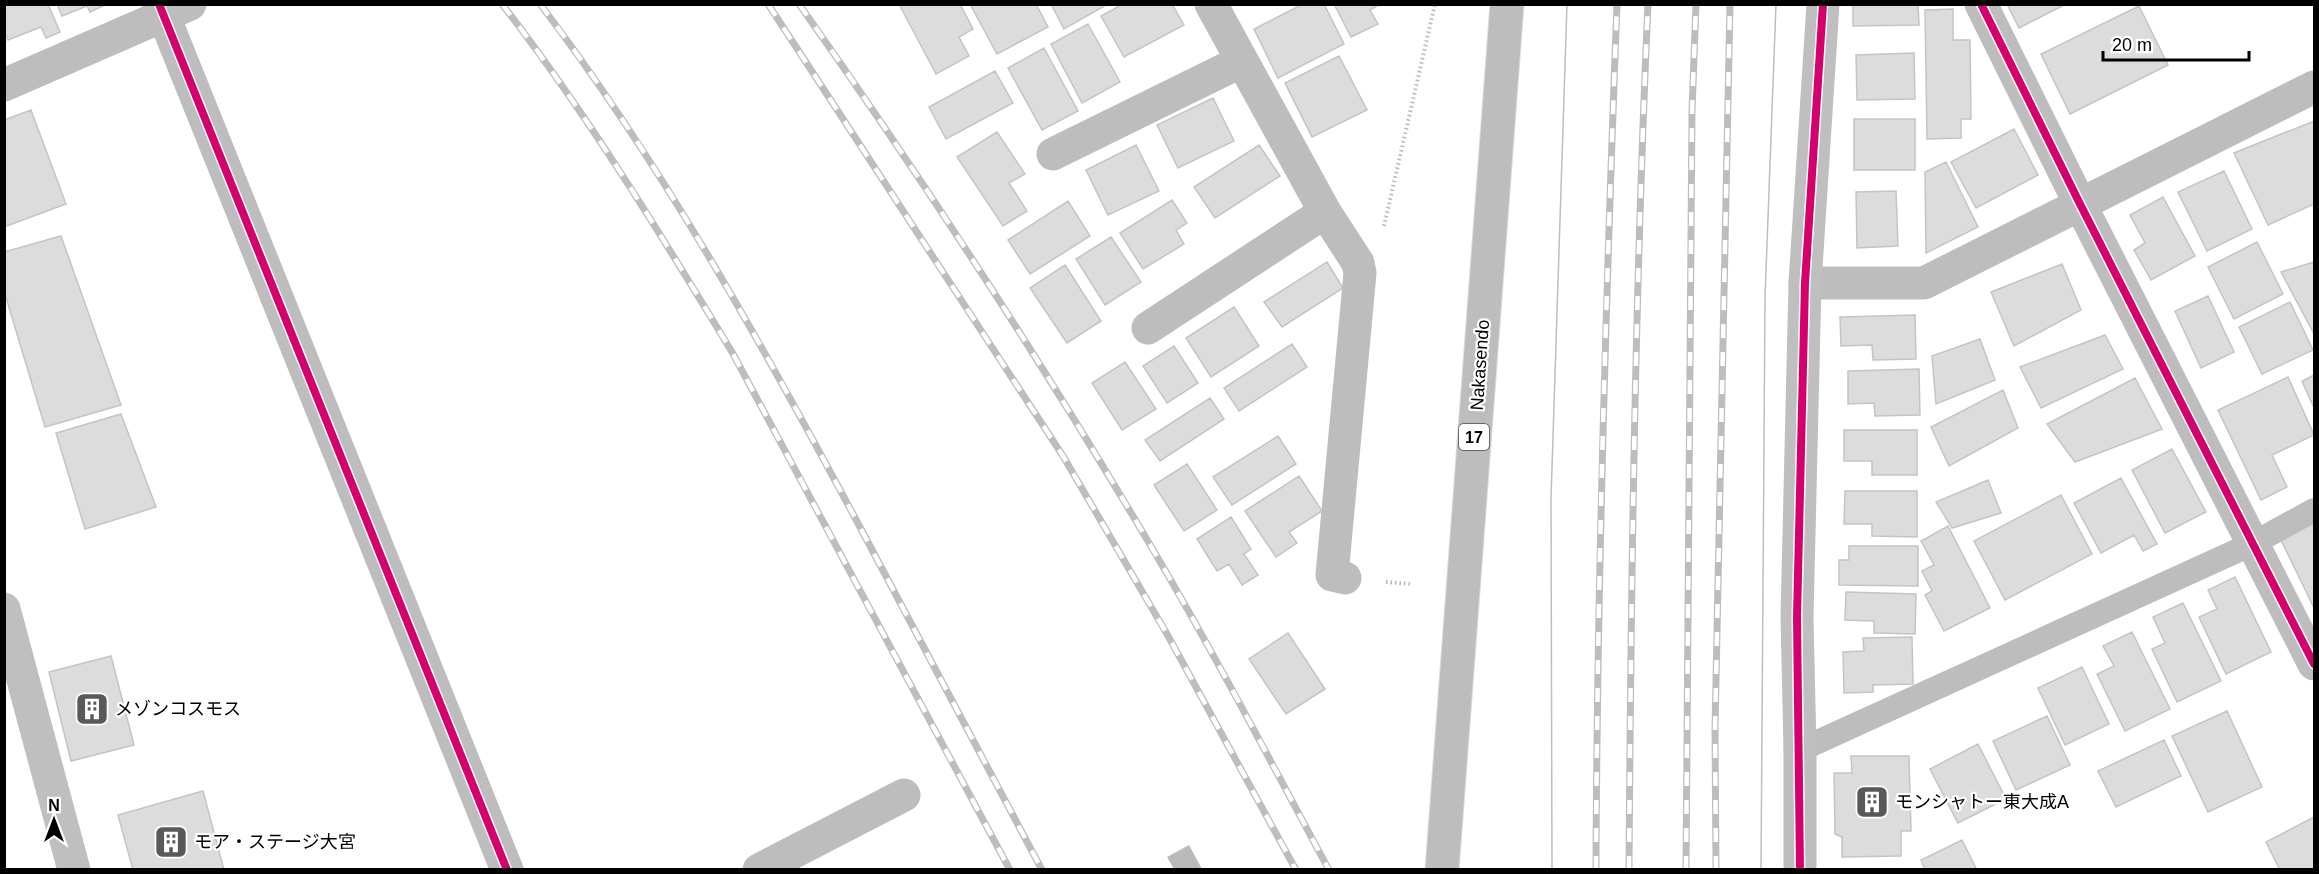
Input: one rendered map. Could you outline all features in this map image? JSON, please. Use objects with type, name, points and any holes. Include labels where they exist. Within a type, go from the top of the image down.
[{"type":"main road","points":[[1211,4],[1325,212],[1358,263],[1360,273],[1332,575],[1345,578]]},
{"type":"main road","name":"Nakasendo","points":[[1442,870],[1506,4]]},
{"type":"main road","points":[[1981,4],[2080,204],[2314,663]]},
{"type":"main road","points":[[4,86],[171,8],[507,870]]},
{"type":"main road","points":[[1053,154],[1242,61]]},
{"type":"main road","points":[[1805,283],[1924,283],[2314,87]]},
{"type":"main road","points":[[1148,328],[1325,212]]},
{"type":"main road","points":[[1800,750],[1800,870]]},
{"type":"main road","points":[[759,870],[904,795]]},
{"type":"street","points":[[1800,750],[1797,617],[1805,283],[1823,4]]},
{"type":"street","points":[[4,609],[74,870]]},
{"type":"lane","points":[[1800,750],[2253,544],[2314,510]]},
{"type":"path","points":[[1385,223],[1435,4]]},
{"type":"shaded area","points":[[1189,845],[1202,869],[1174,869],[1167,857]]},
{"type":"building","points":[[4,4],[48,4],[60,32],[46,38],[41,27],[8,40],[4,30]]},
{"type":"building","points":[[57,4],[107,4],[90,12],[87,6],[62,16]]},
{"type":"building","points":[[902,4],[960,4],[973,29],[959,37],[969,56],[936,74],[900,6]]},
{"type":"building","points":[[970,4],[1036,4],[1048,27],[997,54]]},
{"type":"building","points":[[1051,4],[1108,4],[1064,29]]},
{"type":"building","points":[[1123,4],[1172,4],[1184,25],[1124,57],[1101,16]]},
{"type":"building","points":[[1303,4],[1324,4],[1344,44],[1278,78],[1254,29]]},
{"type":"building","points":[[1334,4],[1380,4],[1370,10],[1378,24],[1351,37]]},
{"type":"building","points":[[1853,4],[1918,4],[1919,25],[1853,26]]},
{"type":"building","points":[[2007,4],[2066,4],[2019,28]]},
{"type":"building","points":[[2139,6],[2168,65],[2070,114],[2041,54]]},
{"type":"building","points":[[1953,9],[1953,40],[1970,40],[1971,119],[1961,119],[1961,138],[1927,139],[1925,10]]},
{"type":"building","points":[[1088,24],[1120,82],[1082,103],[1051,44]]},
{"type":"building","points":[[1044,48],[1078,111],[1042,130],[1008,68]]},
{"type":"building","points":[[1914,53],[1915,99],[1857,100],[1856,55]]},
{"type":"building","points":[[1339,56],[1367,110],[1312,137],[1285,83]]},
{"type":"building","points":[[995,71],[1013,103],[946,139],[929,107]]},
{"type":"building","points":[[1213,98],[1234,141],[1178,168],[1157,125]]},
{"type":"building","points":[[31,110],[66,204],[4,227],[4,120]]},
{"type":"building","points":[[1854,119],[1915,119],[1915,170],[1854,170]]},
{"type":"building","points":[[2314,121],[2314,204],[2268,225],[2234,153]]},
{"type":"building","points":[[2014,129],[2038,175],[1976,208],[1951,162]]},
{"type":"building","points":[[997,132],[1025,174],[1009,183],[1027,211],[1003,226],[957,157]]},
{"type":"building","points":[[1136,145],[1159,191],[1108,215],[1086,170]]},
{"type":"building","points":[[1259,145],[1280,176],[1215,218],[1194,187]]},
{"type":"building","points":[[1946,162],[1978,227],[1926,253],[1925,172]]},
{"type":"building","points":[[2224,171],[2252,229],[2207,251],[2178,192]]},
{"type":"building","points":[[1896,191],[1898,246],[1857,248],[1856,192]]},
{"type":"building","points":[[2163,197],[2195,256],[2151,280],[2134,250],[2145,243],[2130,215]]},
{"type":"building","points":[[1172,200],[1187,223],[1176,230],[1184,244],[1143,269],[1120,233]]},
{"type":"building","points":[[1068,201],[1090,236],[1030,274],[1008,240]]},
{"type":"building","points":[[61,236],[121,405],[45,427],[4,291],[4,252]]},
{"type":"building","points":[[1111,237],[1141,282],[1105,305],[1076,259]]},
{"type":"building","points":[[2257,242],[2283,294],[2234,319],[2208,267]]},
{"type":"building","points":[[1327,262],[1343,288],[1282,327],[1264,302]]},
{"type":"building","points":[[2314,262],[2314,334],[2281,272]]},
{"type":"building","points":[[2062,264],[2081,310],[2014,346],[1991,292]]},
{"type":"building","points":[[1065,265],[1101,321],[1067,343],[1030,288]]},
{"type":"building","points":[[2208,296],[2234,352],[2201,368],[2175,311]]},
{"type":"building","points":[[2290,302],[2313,350],[2262,374],[2239,327]]},
{"type":"building","points":[[1234,307],[1259,346],[1211,377],[1186,338]]},
{"type":"building","points":[[1915,315],[1916,359],[1873,360],[1872,345],[1841,346],[1840,317]]},
{"type":"building","points":[[2105,335],[2123,369],[2041,408],[2020,367]]},
{"type":"building","points":[[1980,339],[1995,380],[1936,404],[1932,356]]},
{"type":"building","points":[[1292,344],[1307,367],[1239,411],[1224,388]]},
{"type":"building","points":[[1174,346],[1198,383],[1167,403],[1143,366]]},
{"type":"building","points":[[1125,362],[1156,409],[1122,430],[1092,383]]},
{"type":"building","points":[[1919,369],[1920,415],[1875,416],[1874,403],[1848,404],[1848,371]]},
{"type":"building","points":[[2314,375],[2314,408],[2302,381]]},
{"type":"building","points":[[2288,377],[2314,435],[2272,455],[2287,487],[2261,500],[2218,410]]},
{"type":"building","points":[[2135,378],[2162,429],[2075,462],[2047,424]]},
{"type":"building","points":[[2003,390],[2018,428],[1949,466],[1931,427]]},
{"type":"building","points":[[1210,398],[1224,419],[1160,461],[1145,440]]},
{"type":"building","points":[[121,414],[156,507],[85,529],[56,433]]},
{"type":"building","points":[[1844,430],[1917,430],[1917,475],[1872,475],[1872,461],[1844,461]]},
{"type":"building","points":[[1278,436],[1296,464],[1232,505],[1213,477]]},
{"type":"building","points":[[2172,449],[2206,512],[2165,533],[2132,470]]},
{"type":"building","points":[[1187,464],[1217,510],[1184,531],[1154,485]]},
{"type":"building","points":[[1299,476],[1322,511],[1289,532],[1297,543],[1276,557],[1245,511]]},
{"type":"building","points":[[2121,478],[2157,544],[2143,551],[2134,535],[2101,553],[2074,503]]},
{"type":"building","points":[[1988,480],[2001,513],[1952,528],[1936,502]]},
{"type":"building","points":[[1845,491],[1917,491],[1917,537],[1872,536],[1872,524],[1844,524]]},
{"type":"building","points":[[2061,495],[2092,554],[2005,600],[1974,541]]},
{"type":"building","points":[[1231,517],[1251,549],[1244,554],[1258,575],[1242,585],[1229,564],[1217,571],[1197,539]]},
{"type":"building","points":[[2314,520],[2314,608],[2280,538]]},
{"type":"building","points":[[1948,526],[1990,608],[1944,631],[1925,595],[1932,591],[1922,571],[1934,565],[1921,541]]},
{"type":"building","points":[[1849,546],[1918,546],[1918,586],[1839,585],[1839,560],[1849,560]]},
{"type":"building","points":[[2235,577],[2271,652],[2226,674],[2199,617],[2217,609],[2208,590]]},
{"type":"building","points":[[1846,592],[1916,594],[1915,634],[1874,633],[1874,621],[1845,620]]},
{"type":"building","points":[[2183,603],[2221,681],[2177,702],[2152,649],[2165,643],[2153,617]]},
{"type":"building","points":[[2132,632],[2170,709],[2125,731],[2097,674],[2114,666],[2103,646]]},
{"type":"building","points":[[1288,633],[1325,689],[1286,714],[1249,659]]},
{"type":"building","points":[[1912,637],[1913,684],[1873,685],[1873,692],[1844,693],[1843,652],[1864,651],[1863,638]]},
{"type":"building","name":"メゾンコスモス","points":[[111,656],[134,745],[71,761],[49,672]]},
{"type":"building","points":[[2082,667],[2109,724],[2065,745],[2038,688]]},
{"type":"building","points":[[2227,711],[2262,787],[2208,812],[2172,736]]},
{"type":"building","points":[[2047,716],[2070,765],[2016,790],[1993,741]]},
{"type":"building","points":[[2164,740],[2181,776],[2116,807],[2098,771]]},
{"type":"building","points":[[1978,744],[2006,799],[1958,823],[1930,769]]},
{"type":"building","name":"モンシャトー東大成A","points":[[1851,756],[1909,756],[1911,831],[1901,831],[1901,856],[1842,857],[1842,837],[1835,834],[1834,773],[1852,773]]},
{"type":"building","name":"モア・ステージ大宮","points":[[203,791],[224,870],[133,870],[118,815]]},
{"type":"building","points":[[2314,817],[2314,870],[2280,870],[2266,842]]},
{"type":"building","points":[[1962,840],[1977,870],[1925,870],[1921,860]]},
{"type":"tram line","points":[[1552,870],[1551,498],[1567,4]]},
{"type":"tram line","points":[[1761,870],[1765,298],[1776,4]]},
{"type":"railway","points":[[502,4],[593,131],[732,352],[1010,870]]},
{"type":"railway","points":[[540,4],[627,126],[745,318],[853,514],[1042,870]]},
{"type":"railway","points":[[768,4],[1063,456],[1167,634],[1296,870]]},
{"type":"railway","points":[[799,4],[981,273],[1068,409],[1198,627],[1329,870]]},
{"type":"railway","points":[[1596,870],[1603,437],[1617,4]]},
{"type":"railway","points":[[1629,870],[1634,437],[1648,4]]},
{"type":"railway","points":[[1686,870],[1692,111],[1696,4]]},
{"type":"railway","points":[[1716,870],[1715,729],[1730,4]]},
{"type":"cycle path","points":[[159,4],[507,870]]},
{"type":"cycle path","points":[[1800,870],[1797,617],[1805,283],[1823,4]]},
{"type":"cycle path","points":[[1981,4],[2314,664]]},
{"type":"place","name":"メゾンコスモス","points":[[92,709]]},
{"type":"place","name":"モンシャトー東大成A","points":[[1872,802]]},
{"type":"place","name":"モア・ステージ大宮","points":[[171,842]]}]
